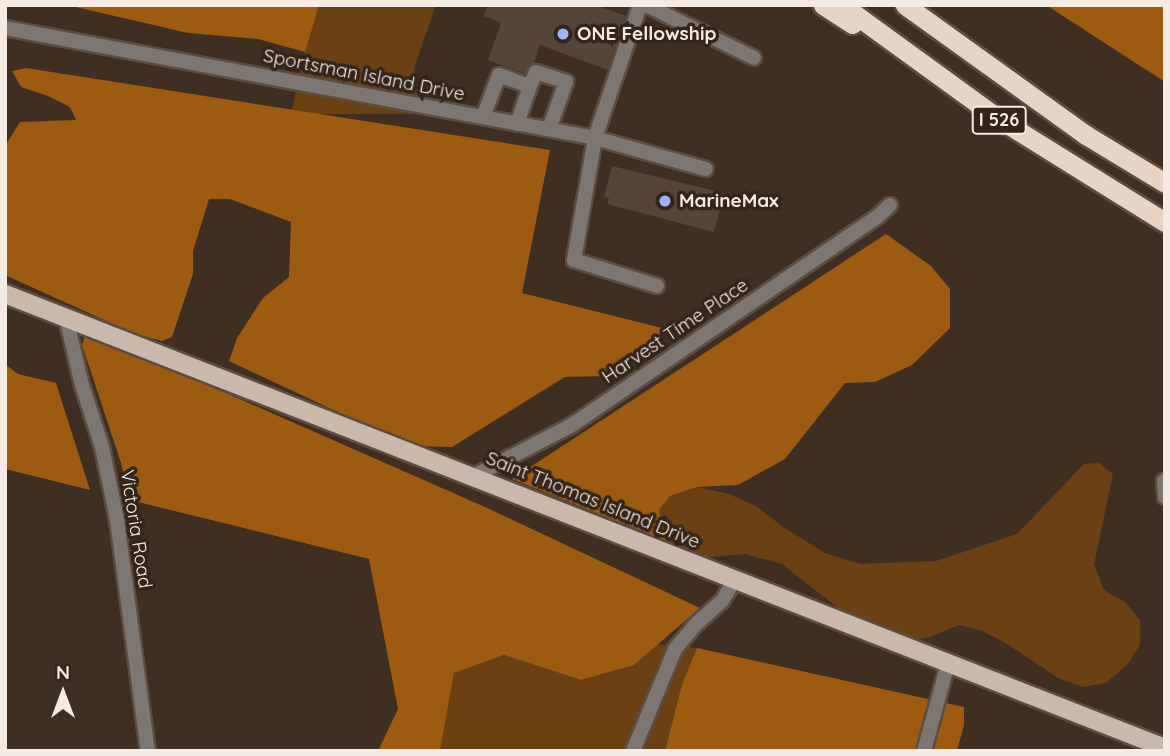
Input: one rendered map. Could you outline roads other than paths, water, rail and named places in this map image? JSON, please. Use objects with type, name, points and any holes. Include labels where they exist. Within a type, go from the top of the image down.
[{"type":"highway","points":[[823,5],[922,66]]},
{"type":"highway","name":"I 526","points":[[842,5],[922,66],[1072,167],[1165,222]]},
{"type":"highway","name":"I 526","points":[[905,5],[1076,128],[1165,184]]},
{"type":"main road","name":"Saint Thomas Island Drive","points":[[5,294],[1165,748]]},
{"type":"street","points":[[640,5],[595,138],[574,260],[657,286]]},
{"type":"street","points":[[646,5],[754,58]]},
{"type":"street","name":"Sportsman Island Drive","points":[[8,26],[595,138],[706,169]]},
{"type":"street","points":[[517,124],[536,72],[566,82],[549,130]]},
{"type":"street","points":[[483,117],[499,75],[530,86]]},
{"type":"street","name":"Harvest Time Place","points":[[474,476],[572,425],[876,218],[890,205]]},
{"type":"street","name":"Victoria Road","points":[[66,318],[82,385],[102,447],[117,520],[148,751]]},
{"type":"street","points":[[1164,481],[1165,497]]},
{"type":"street","points":[[633,751],[675,649],[695,625],[722,601],[734,579]]},
{"type":"street","points":[[924,751],[948,663]]},
{"type":"place","name":"ONE Fellowship","points":[[563,34]]},
{"type":"place","name":"MarineMax","points":[[665,201]]}]
